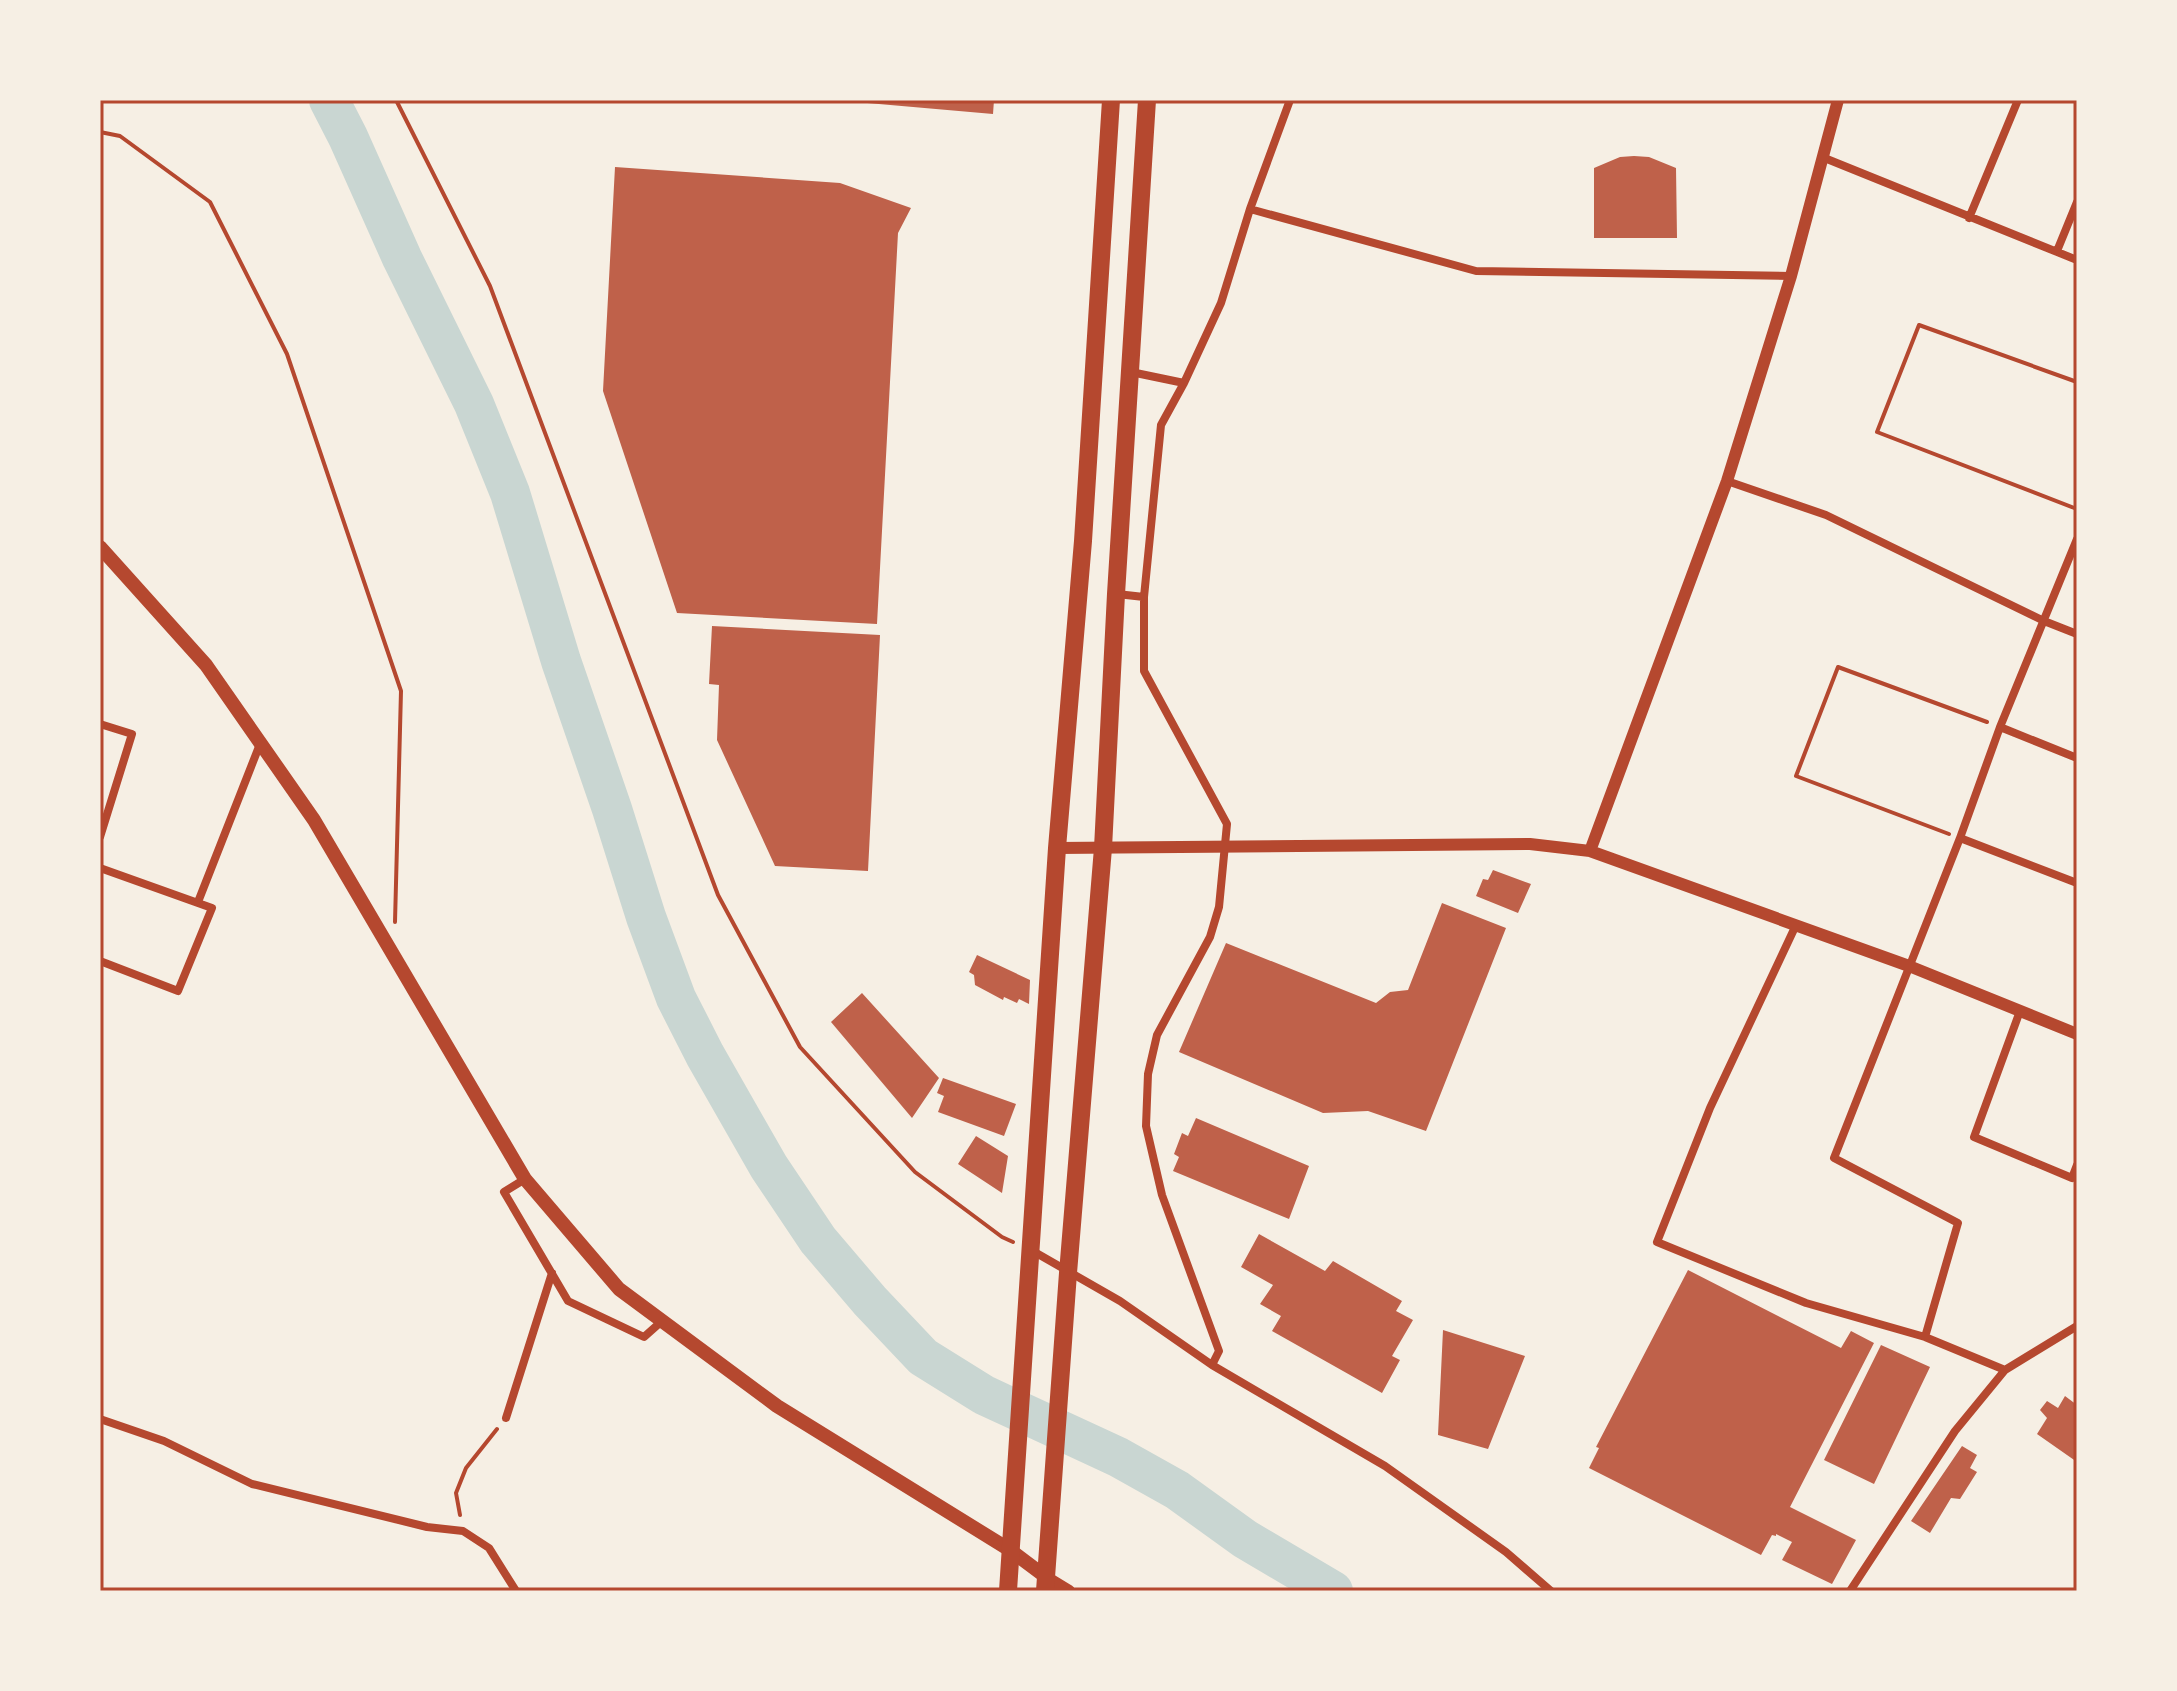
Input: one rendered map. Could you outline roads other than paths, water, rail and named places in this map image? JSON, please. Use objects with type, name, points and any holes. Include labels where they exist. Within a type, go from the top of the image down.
[{"type":"highway","points":[[1008,1591],[1057,848],[1083,541],[1111,100]]},
{"type":"highway","points":[[1046,1584],[1103,848],[1147,100]]},
{"type":"main road","points":[[100,547],[206,665],[314,820],[525,1179],[619,1289],[777,1406],[1010,1550],[1046,1584]]},
{"type":"street","points":[[1212,1365],[1219,1351],[1162,1195],[1146,1126],[1148,1074],[1157,1035],[1210,937],[1219,907],[1227,824],[1144,671],[1144,597],[1161,425],[1221,303],[1250,209],[1290,100]]},
{"type":"street","points":[[1590,851],[1727,481],[1791,276],[1838,100]]},
{"type":"street","points":[[1969,218],[2018,100]]},
{"type":"street","points":[[1822,157],[2077,260]]},
{"type":"street","points":[[2057,251],[2077,202]]},
{"type":"street","points":[[1250,209],[1476,271],[1791,276]]},
{"type":"street","points":[[1131,371],[1184,383]]},
{"type":"street","points":[[1727,481],[1826,515],[2077,634]]},
{"type":"street","points":[[1925,1337],[1958,1223],[1834,1158],[1960,838],[2000,727],[2077,539]]},
{"type":"street","points":[[1116,594],[1144,597]]},
{"type":"street","points":[[100,724],[132,734],[100,837]]},
{"type":"street","points":[[2000,727],[2077,758]]},
{"type":"street","points":[[198,902],[261,744]]},
{"type":"street","points":[[1960,838],[2077,883]]},
{"type":"street","points":[[1057,848],[1530,844],[1590,851],[1909,966],[2077,1034]]},
{"type":"street","points":[[100,868],[212,908],[178,991],[100,961]]},
{"type":"street","points":[[1796,925],[1710,1108],[1657,1242],[1806,1303],[1925,1337],[2005,1370]]},
{"type":"street","points":[[2020,1011],[1974,1137],[2072,1178],[2077,1165]]},
{"type":"street","points":[[525,1179],[504,1192],[568,1301],[644,1337],[662,1321]]},
{"type":"street","points":[[1030,1250],[1120,1301],[1212,1365],[1385,1466],[1506,1552],[1551,1591]]},
{"type":"street","points":[[506,1418],[552,1273]]},
{"type":"street","points":[[1850,1591],[1955,1431],[2005,1370],[2077,1326]]},
{"type":"street","points":[[100,1419],[164,1441],[252,1484],[427,1527],[463,1531],[489,1548],[516,1591]]},
{"type":"street","points":[[1046,1584],[1069,1591]]},
{"type":"waterway","points":[[329,100],[474,404],[510,493],[561,661],[676,998],[769,1167],[818,1240],[923,1357],[984,1395],[1118,1457],[1177,1490],[1245,1539],[1333,1591]]}]
